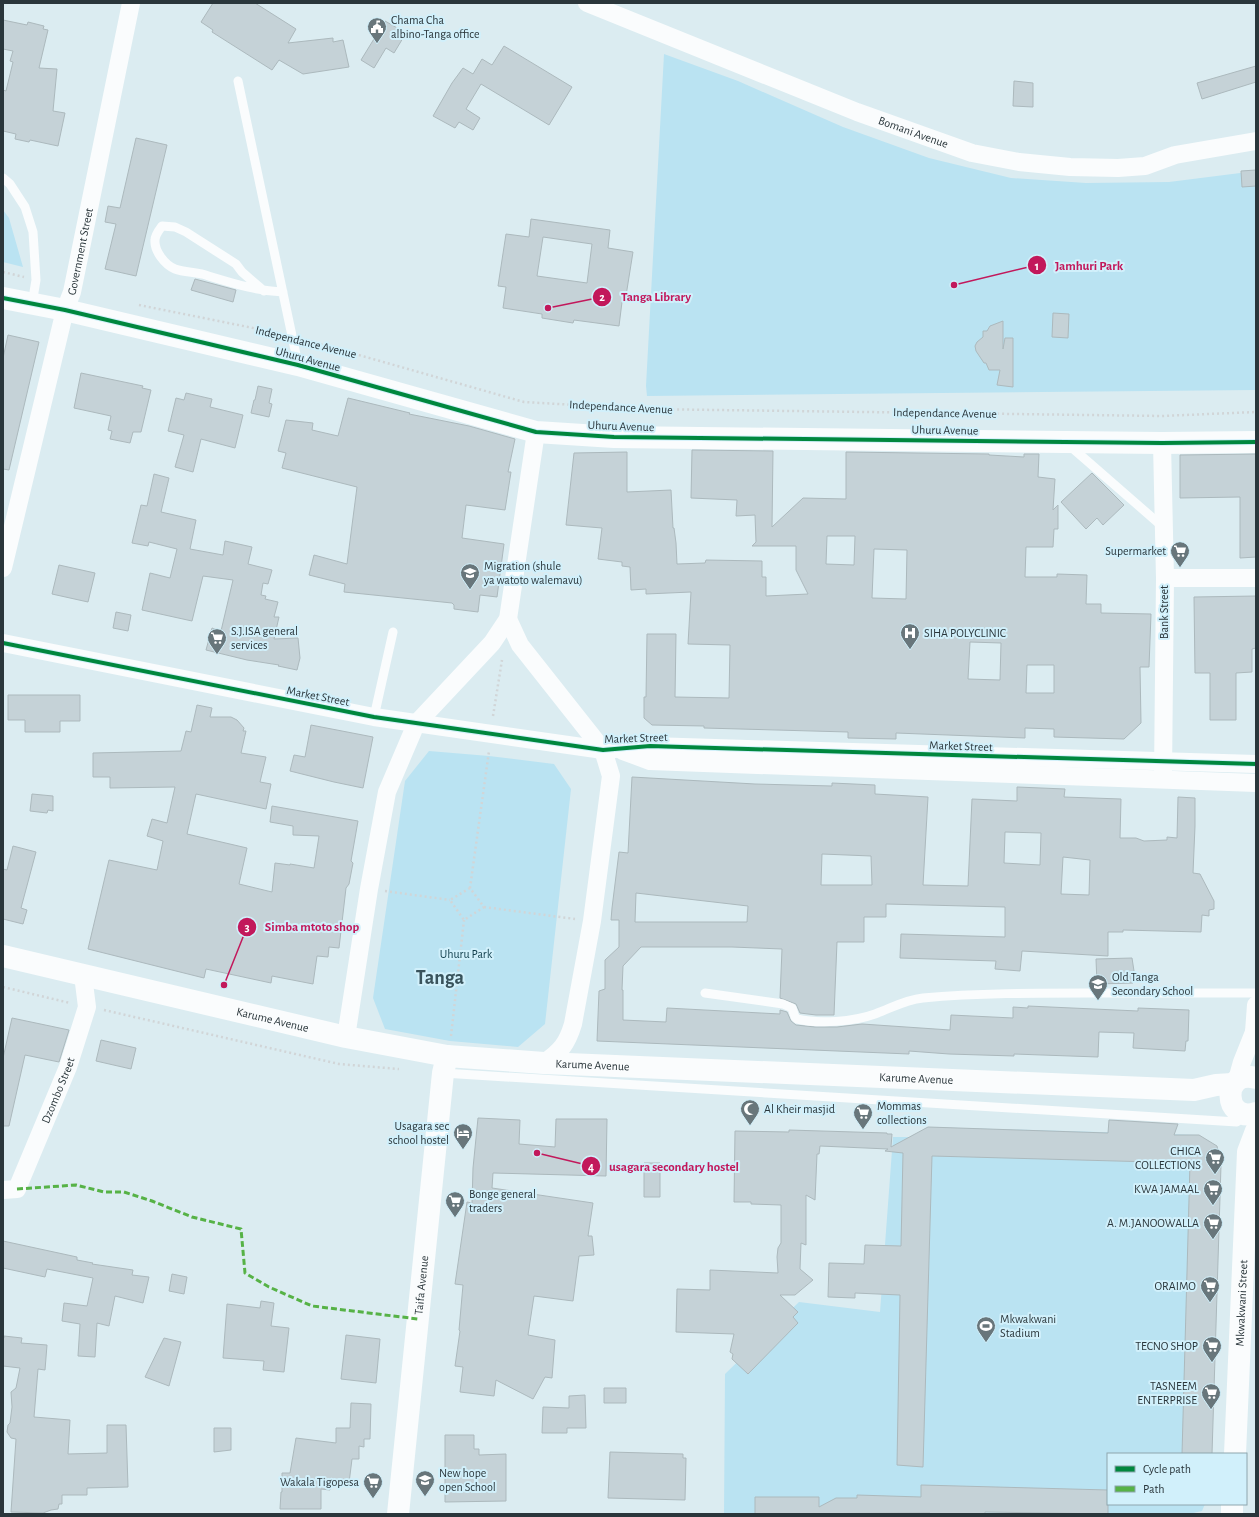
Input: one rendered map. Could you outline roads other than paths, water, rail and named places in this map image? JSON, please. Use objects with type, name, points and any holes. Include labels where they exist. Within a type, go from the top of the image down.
[{"type":"main road","name":"Uhuru Avenue","points":[[3,298],[65,310],[298,365],[536,432],[614,437],[1162,443],[1256,442]]},
{"type":"main road","name":"Karume Avenue","points":[[3,956],[346,1037],[445,1065],[544,1063],[1194,1090],[1204,1087],[1243,1103]]},
{"type":"main road","name":"Taifa Avenue","points":[[398,1514],[445,1065]]},
{"type":"main road","name":"Mkwakwani Street","points":[[1235,1453],[1248,1152],[1243,1103]]},
{"type":"street","name":"Government Street","points":[[3,568],[65,310],[72,292],[131,3]]},
{"type":"street","name":"Bomani Avenue","points":[[587,3],[857,112],[972,153],[1019,162],[1070,167],[1118,168],[1145,166],[1175,155],[1256,141]]},
{"type":"street","points":[[346,1037],[369,888],[387,792],[416,724],[492,643],[508,619],[536,432]]},
{"type":"street","name":"Bank Street","points":[[1162,443],[1165,578],[1163,780]]},
{"type":"street","points":[[1165,578],[1256,578]]},
{"type":"street","points":[[508,619],[520,645],[612,750],[611,776],[592,921],[575,1011],[569,1037],[559,1053],[544,1063]]},
{"type":"street","name":"Market Street","points":[[3,643],[374,717],[612,750],[650,761],[1256,783]]},
{"type":"street","name":"Market Street","points":[[612,750],[650,746],[1256,764]]},
{"type":"street","name":"Dzombo Street","points":[[3,1190],[17,1189],[68,1067],[87,1007],[83,975]]},
{"type":"street","name":"Mkwakwani Street","points":[[1243,1103],[1242,1062],[1255,1036],[1256,1006]]},
{"type":"lane","points":[[238,81],[298,365]]},
{"type":"lane","points":[[3,178],[10,184],[25,207],[33,232],[36,280],[32,304]]},
{"type":"lane","points":[[264,291],[242,272],[236,264],[186,232],[175,227],[162,226],[157,232],[154,240],[156,248],[162,258],[174,268],[264,291],[283,292]]},
{"type":"lane","points":[[1066,442],[1164,528]]},
{"type":"lane","points":[[374,717],[393,632]]},
{"type":"lane","points":[[705,993],[783,1004],[792,1008],[797,1019],[841,1021],[874,1014],[901,1002],[923,998],[981,994],[1256,993]]},
{"type":"lane","points":[[445,1065],[1243,1103]]},
{"type":"place","name":"Chama Cha albino-Tanga office","points":[[377,44]]},
{"type":"place","name":"Jamhuri Park","points":[[954,285]]},
{"type":"place","name":"Tanga Library","points":[[548,308]]},
{"type":"place","name":"Supermarket","points":[[1180,568]]},
{"type":"place","name":"Migration (shule ya watoto walemavu)","points":[[470,590]]},
{"type":"place","name":"SIHA POLYCLINIC","points":[[910,650]]},
{"type":"place","name":"S.J.ISA general services","points":[[217,655]]},
{"type":"place","name":"Simba mtoto shop","points":[[224,985]]},
{"type":"place","name":"Old Tanga Secondary School","points":[[1098,1001]]},
{"type":"place","name":"Al Kheir masjid","points":[[750,1126]]},
{"type":"place","name":"Mommas collections","points":[[863,1130]]},
{"type":"place","name":"Usagara sec school hostel","points":[[463,1150]]},
{"type":"place","name":"usagara secondary hostel","points":[[537,1153]]},
{"type":"place","name":"CHICA COLLECTIONS","points":[[1215,1175]]},
{"type":"place","name":"KWA JAMAAL","points":[[1213,1206]]},
{"type":"place","name":"Bonge general traders","points":[[455,1218]]},
{"type":"place","name":"A. M.JANOOWALLA","points":[[1213,1240]]},
{"type":"place","name":"ORAIMO","points":[[1210,1303]]},
{"type":"place","name":"Mkwakwani Stadium","points":[[986,1343]]},
{"type":"place","name":"TECNO SHOP","points":[[1212,1363]]},
{"type":"place","name":"TASNEEM ENTERPRISE","points":[[1211,1410]]},
{"type":"place","name":"New hope open School","points":[[425,1497]]},
{"type":"place","name":"Wakala Tigopesa","points":[[373,1499]]},
{"type":"district","name":"Tanga","points":[[440,978]]},
{"type":"park label","name":"Uhuru Park","points":[[466,954]]}]
